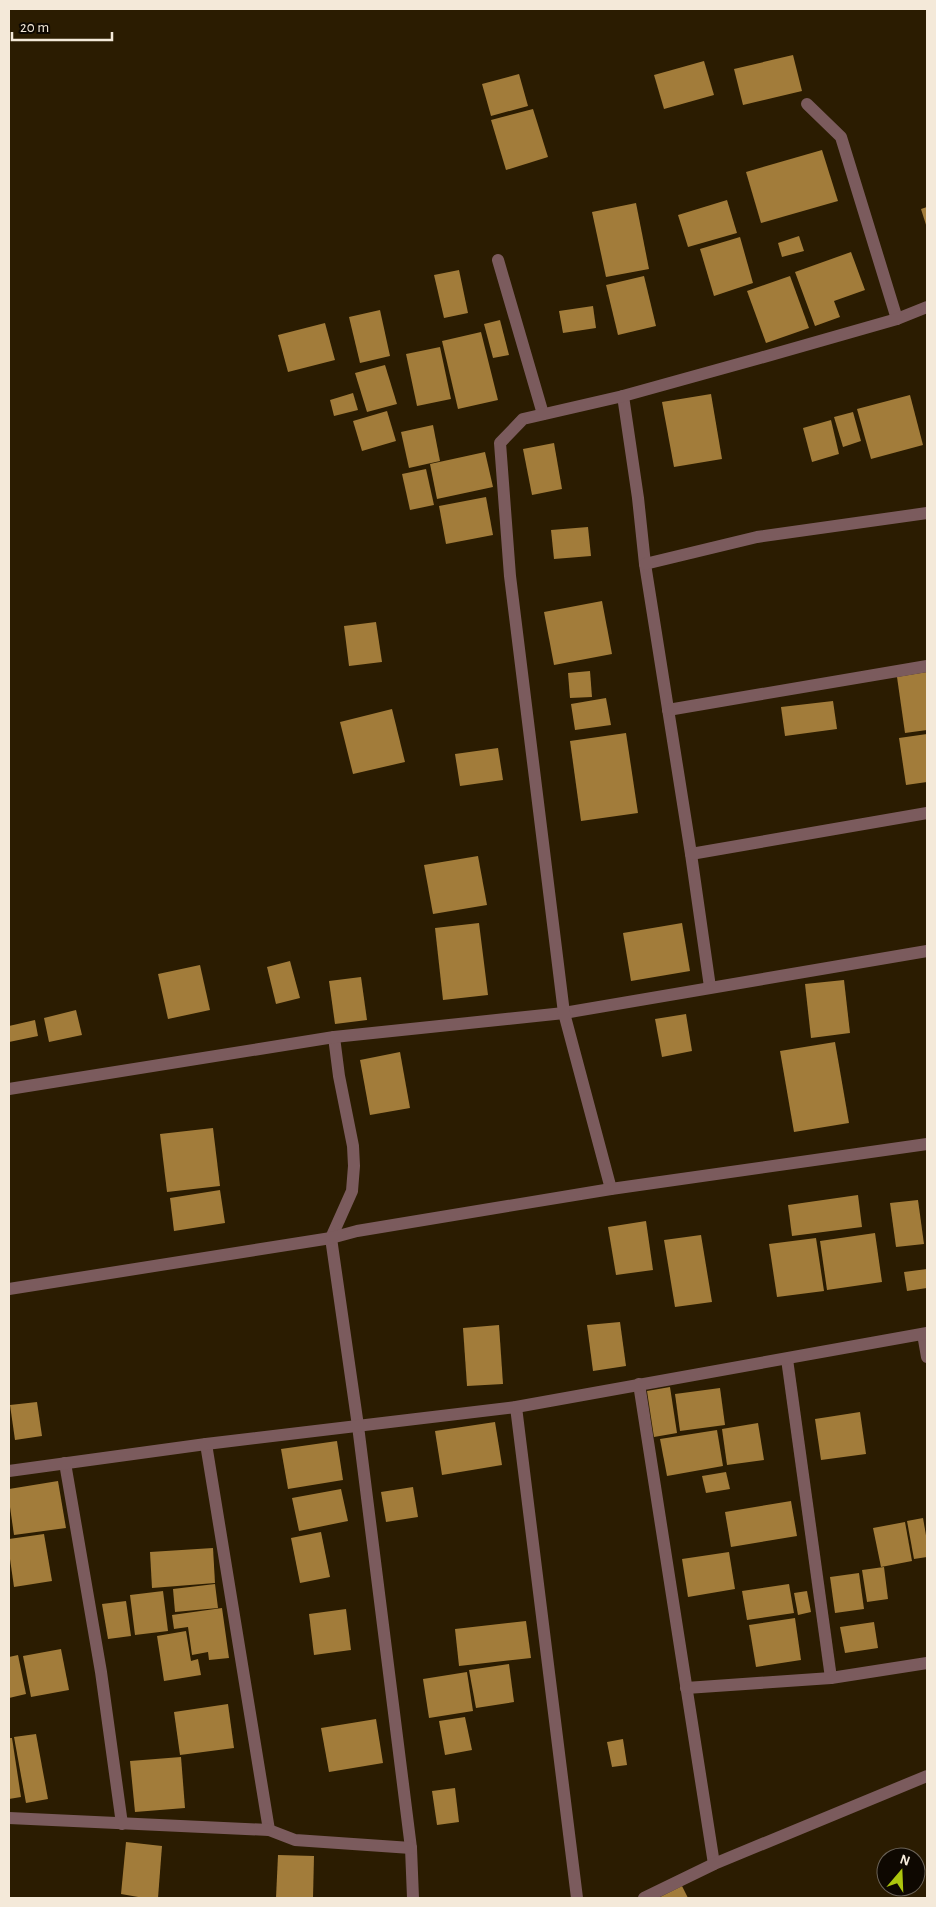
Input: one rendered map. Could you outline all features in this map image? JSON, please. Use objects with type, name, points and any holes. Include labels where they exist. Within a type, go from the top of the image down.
[{"type":"street","points":[[807,104],[842,137],[897,319]]},
{"type":"street","points":[[498,260],[543,414]]},
{"type":"street","points":[[610,1190],[564,1012],[510,576],[500,443],[523,419],[622,396],[897,319],[927,307]]},
{"type":"street","points":[[622,396],[638,498],[645,564],[710,987]]},
{"type":"street","points":[[645,564],[757,537],[927,514]]},
{"type":"street","points":[[668,710],[927,666]]},
{"type":"street","points":[[691,854],[927,813]]},
{"type":"street","points":[[9,1089],[334,1037],[564,1012],[927,951]]},
{"type":"street","points":[[334,1037],[339,1076],[353,1146],[354,1166],[352,1191],[332,1238],[358,1426],[411,1848],[413,1898]]},
{"type":"street","points":[[9,1289],[332,1238],[357,1231],[610,1190],[927,1144]]},
{"type":"street","points":[[9,1471],[206,1444],[516,1407],[925,1334],[927,1357]]},
{"type":"street","points":[[787,1359],[830,1678]]},
{"type":"street","points":[[639,1384],[714,1864]]},
{"type":"street","points":[[516,1407],[577,1898]]},
{"type":"street","points":[[206,1444],[269,1830]]},
{"type":"street","points":[[65,1463],[101,1672],[122,1824]]},
{"type":"street","points":[[686,1688],[830,1678],[927,1663]]},
{"type":"street","points":[[644,1898],[714,1864],[927,1776]]},
{"type":"street","points":[[9,1818],[269,1830],[295,1840],[411,1848]]},
{"type":"building","points":[[793,55],[802,91],[743,105],[734,69]]},
{"type":"building","points":[[704,61],[714,95],[664,109],[654,75]]},
{"type":"building","points":[[519,74],[528,106],[491,116],[482,84]]},
{"type":"building","points":[[533,109],[548,157],[506,170],[491,120]]},
{"type":"building","points":[[822,150],[838,201],[761,223],[746,172]]},
{"type":"building","points":[[727,200],[737,233],[688,247],[678,215]]},
{"type":"building","points":[[636,203],[649,269],[606,277],[592,212]]},
{"type":"building","points":[[927,207],[927,228],[921,209]]},
{"type":"building","points":[[799,236],[804,251],[782,257],[778,243]]},
{"type":"building","points":[[740,237],[753,283],[714,296],[700,249]]},
{"type":"building","points":[[851,252],[865,290],[834,301],[840,317],[815,326],[795,272]]},
{"type":"building","points":[[459,270],[468,313],[444,318],[434,275]]},
{"type":"building","points":[[644,276],[656,326],[618,335],[606,285]]},
{"type":"building","points":[[790,276],[809,328],[766,343],[747,291]]},
{"type":"building","points":[[593,306],[596,328],[563,333],[559,311]]},
{"type":"building","points":[[380,310],[390,356],[360,363],[349,317]]},
{"type":"building","points":[[500,320],[509,355],[493,358],[484,324]]},
{"type":"building","points":[[325,323],[335,360],[288,372],[278,335]]},
{"type":"building","points":[[481,332],[498,400],[458,409],[442,341]]},
{"type":"building","points":[[440,347],[451,399],[417,406],[406,354]]},
{"type":"building","points":[[385,365],[397,404],[367,412],[355,373]]},
{"type":"building","points":[[353,393],[358,410],[334,416],[330,400]]},
{"type":"building","points":[[711,394],[722,459],[674,467],[662,402]]},
{"type":"building","points":[[910,395],[923,445],[871,459],[857,409]]},
{"type":"building","points":[[387,411],[396,441],[362,451],[353,421]]},
{"type":"building","points":[[853,412],[861,441],[843,447],[834,417]]},
{"type":"building","points":[[831,420],[839,454],[812,462],[803,428]]},
{"type":"building","points":[[433,425],[440,461],[409,468],[401,432]]},
{"type":"building","points":[[554,443],[562,489],[532,495],[523,449]]},
{"type":"building","points":[[485,452],[493,487],[437,499],[430,464]]},
{"type":"building","points":[[426,469],[434,505],[410,510],[402,474]]},
{"type":"building","points":[[486,497],[493,535],[446,544],[439,506]]},
{"type":"building","points":[[588,527],[591,556],[554,559],[551,530]]},
{"type":"building","points":[[602,601],[612,654],[554,665],[544,612]]},
{"type":"building","points":[[376,622],[382,662],[349,666],[344,626]]},
{"type":"building","points":[[590,671],[592,697],[570,698],[568,673]]},
{"type":"building","points":[[927,672],[927,730],[905,733],[897,677]]},
{"type":"building","points":[[606,698],[611,725],[575,730],[571,704]]},
{"type":"building","points":[[833,701],[837,729],[785,736],[781,707]]},
{"type":"building","points":[[392,709],[405,762],[353,774],[340,722]]},
{"type":"building","points":[[626,733],[638,813],[581,821],[570,741]]},
{"type":"building","points":[[927,734],[927,782],[906,785],[899,738]]},
{"type":"building","points":[[498,748],[503,780],[460,786],[455,754]]},
{"type":"building","points":[[478,856],[487,905],[433,914],[424,865]]},
{"type":"building","points":[[479,923],[488,995],[443,1000],[435,928]]},
{"type":"building","points":[[682,923],[690,971],[631,981],[623,933]]},
{"type":"building","points":[[290,961],[300,998],[276,1004],[267,967]]},
{"type":"building","points":[[200,965],[210,1010],[168,1019],[158,974]]},
{"type":"building","points":[[361,977],[367,1020],[335,1024],[329,981]]},
{"type":"building","points":[[844,980],[850,1033],[811,1038],[805,984]]},
{"type":"building","points":[[76,1010],[82,1035],[49,1042],[44,1018]]},
{"type":"building","points":[[686,1014],[692,1051],[662,1057],[655,1019]]},
{"type":"building","points":[[35,1020],[38,1036],[9,1042],[9,1026]]},
{"type":"building","points":[[835,1042],[849,1123],[794,1132],[780,1051]]},
{"type":"building","points":[[400,1052],[410,1108],[370,1115],[360,1060]]},
{"type":"building","points":[[213,1128],[220,1186],[167,1192],[160,1134]]},
{"type":"building","points":[[220,1190],[225,1223],[174,1231],[170,1198]]},
{"type":"building","points":[[858,1195],[862,1227],[792,1236],[788,1205]]},
{"type":"building","points":[[918,1200],[924,1244],[896,1247],[890,1203]]},
{"type":"building","points":[[646,1221],[653,1270],[616,1275],[608,1227]]},
{"type":"building","points":[[875,1233],[882,1282],[827,1290],[820,1241]]},
{"type":"building","points":[[701,1235],[712,1302],[675,1307],[664,1240]]},
{"type":"building","points":[[816,1238],[824,1291],[777,1297],[769,1244]]},
{"type":"building","points":[[927,1269],[927,1288],[907,1291],[904,1272]]},
{"type":"building","points":[[620,1322],[626,1366],[593,1371],[587,1325]]},
{"type":"building","points":[[499,1325],[503,1384],[467,1386],[463,1328]]},
{"type":"building","points":[[670,1387],[677,1433],[654,1437],[647,1391]]},
{"type":"building","points":[[720,1388],[725,1425],[680,1431],[675,1394]]},
{"type":"building","points":[[37,1402],[42,1436],[15,1440],[10,1405]]},
{"type":"building","points":[[860,1412],[866,1454],[821,1460],[815,1419]]},
{"type":"building","points":[[495,1422],[502,1465],[442,1475],[435,1431]]},
{"type":"building","points":[[758,1423],[764,1460],[727,1465],[722,1429]]},
{"type":"building","points":[[717,1430],[723,1466],[667,1476],[660,1439]]},
{"type":"building","points":[[337,1441],[343,1480],[288,1489],[281,1449]]},
{"type":"building","points":[[726,1472],[730,1489],[706,1493],[702,1476]]},
{"type":"building","points":[[58,1481],[66,1528],[14,1535],[9,1489]]},
{"type":"building","points":[[413,1487],[418,1517],[386,1522],[381,1492]]},
{"type":"building","points":[[341,1489],[348,1521],[299,1531],[292,1498]]},
{"type":"building","points":[[791,1501],[797,1536],[731,1547],[725,1512]]},
{"type":"building","points":[[923,1518],[927,1541],[927,1557],[914,1559],[907,1521]]},
{"type":"building","points":[[905,1522],[912,1561],[881,1567],[873,1528]]},
{"type":"building","points":[[321,1532],[330,1577],[300,1583],[291,1538]]},
{"type":"building","points":[[44,1534],[52,1581],[14,1587],[9,1539]]},
{"type":"building","points":[[213,1548],[215,1583],[152,1588],[150,1552]]},
{"type":"building","points":[[729,1552],[735,1589],[688,1597],[682,1559]]},
{"type":"building","points":[[884,1567],[888,1599],[867,1602],[862,1570]]},
{"type":"building","points":[[859,1573],[864,1609],[835,1613],[830,1577]]},
{"type":"building","points":[[215,1584],[218,1608],[175,1612],[173,1589]]},
{"type":"building","points":[[789,1584],[794,1613],[747,1620],[742,1591]]},
{"type":"building","points":[[163,1591],[168,1631],[135,1635],[130,1595]]},
{"type":"building","points":[[807,1591],[811,1612],[798,1615],[794,1593]]},
{"type":"building","points":[[126,1601],[131,1636],[108,1639],[102,1604]]},
{"type":"building","points":[[222,1608],[229,1658],[209,1660],[208,1652],[192,1655],[188,1627],[174,1629],[172,1615]]},
{"type":"building","points":[[346,1609],[351,1650],[314,1655],[309,1614]]},
{"type":"building","points":[[795,1618],[801,1660],[756,1667],[749,1625]]},
{"type":"building","points":[[526,1621],[531,1658],[459,1666],[455,1629]]},
{"type":"building","points":[[874,1622],[878,1648],[845,1653],[840,1627]]},
{"type":"building","points":[[186,1631],[191,1661],[198,1659],[201,1675],[164,1681],[157,1636]]},
{"type":"building","points":[[61,1649],[69,1690],[31,1697],[23,1656]]},
{"type":"building","points":[[18,1655],[26,1694],[9,1698],[9,1657]]},
{"type":"building","points":[[509,1664],[514,1702],[476,1708],[469,1670]]},
{"type":"building","points":[[467,1672],[473,1711],[429,1718],[423,1679]]},
{"type":"building","points":[[228,1704],[234,1748],[180,1755],[174,1712]]},
{"type":"building","points":[[465,1717],[472,1750],[445,1755],[439,1721]]},
{"type":"building","points":[[376,1719],[383,1763],[329,1772],[321,1728]]},
{"type":"building","points":[[36,1734],[48,1799],[26,1803],[14,1737]]},
{"type":"building","points":[[9,1738],[12,1738],[21,1797],[9,1799]]},
{"type":"building","points":[[623,1739],[627,1765],[612,1767],[607,1742]]},
{"type":"building","points":[[181,1757],[185,1808],[135,1812],[130,1761]]},
{"type":"building","points":[[455,1788],[459,1822],[437,1825],[432,1791]]},
{"type":"building","points":[[126,1842],[162,1846],[158,1898],[144,1898],[121,1894]]},
{"type":"building","points":[[278,1855],[314,1856],[313,1898],[276,1898]]},
{"type":"building","points":[[682,1886],[688,1898],[658,1898]]}]
